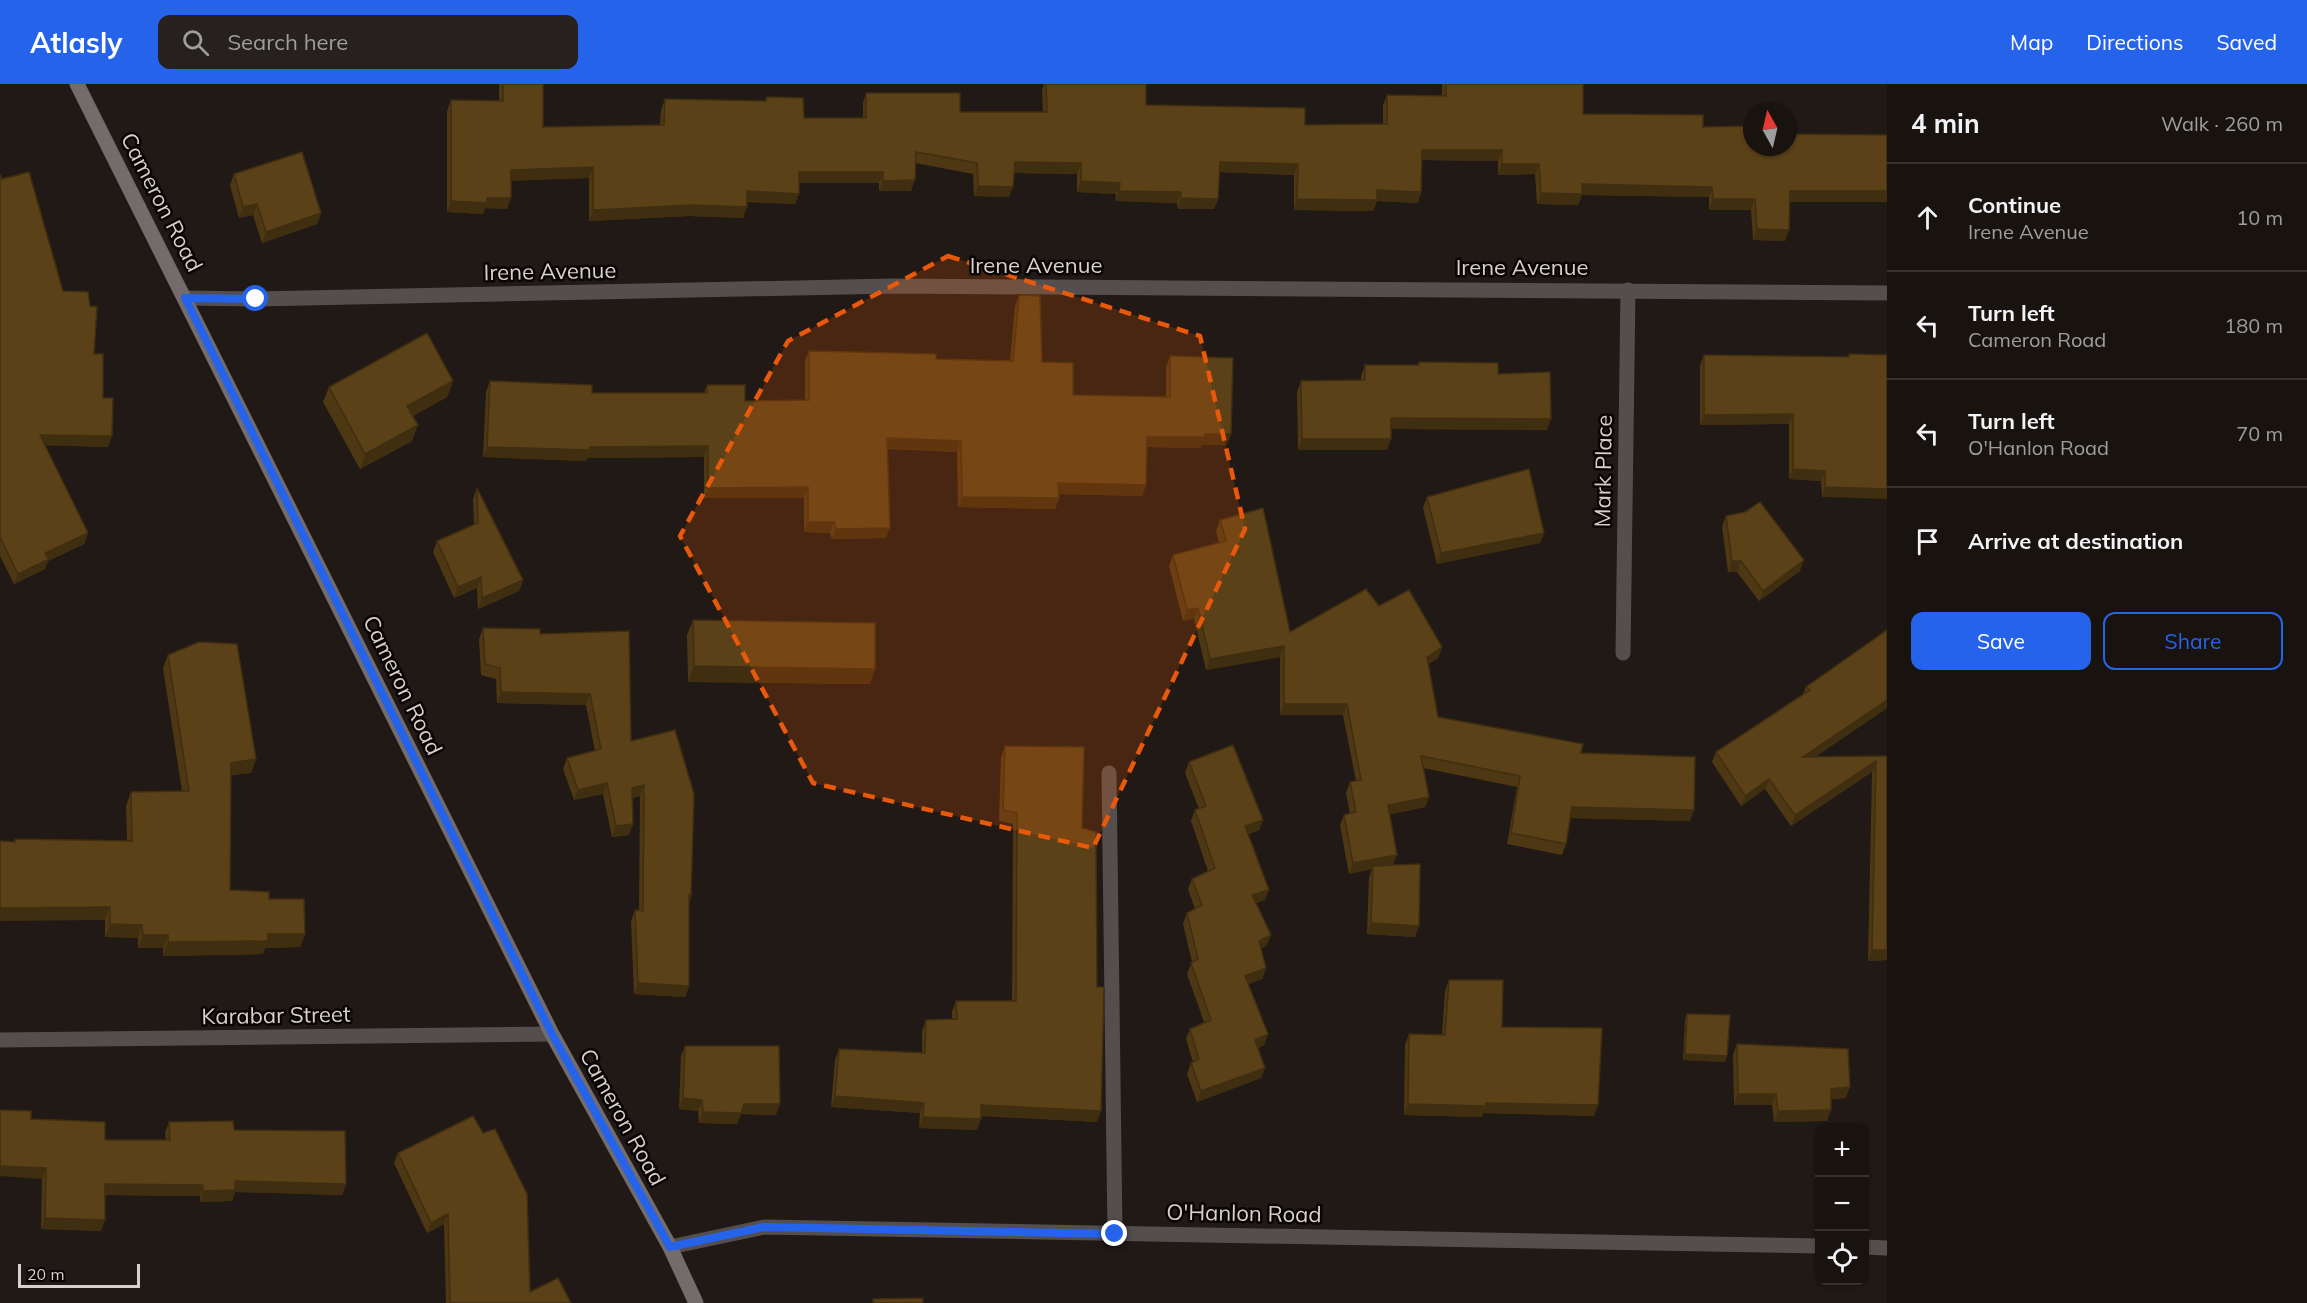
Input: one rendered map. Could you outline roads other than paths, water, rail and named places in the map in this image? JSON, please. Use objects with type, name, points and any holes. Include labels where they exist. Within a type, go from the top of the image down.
[{"type":"street","name":"Cameron Road","points":[[77,84],[552,1034],[670,1247],[696,1303]]},
{"type":"street","name":"Irene Avenue","points":[[185,298],[256,299],[892,286],[1887,293]]},
{"type":"street","name":"Mark Place","points":[[1623,653],[1628,290]]},
{"type":"street","points":[[1109,773],[1115,1234]]},
{"type":"street","name":"Karabar Street","points":[[0,1040],[552,1034]]},
{"type":"street","name":"O'Hanlon Road","points":[[670,1247],[764,1227],[1815,1246]]},
{"type":"street","points":[[1869,1247],[1887,1248]]}]
